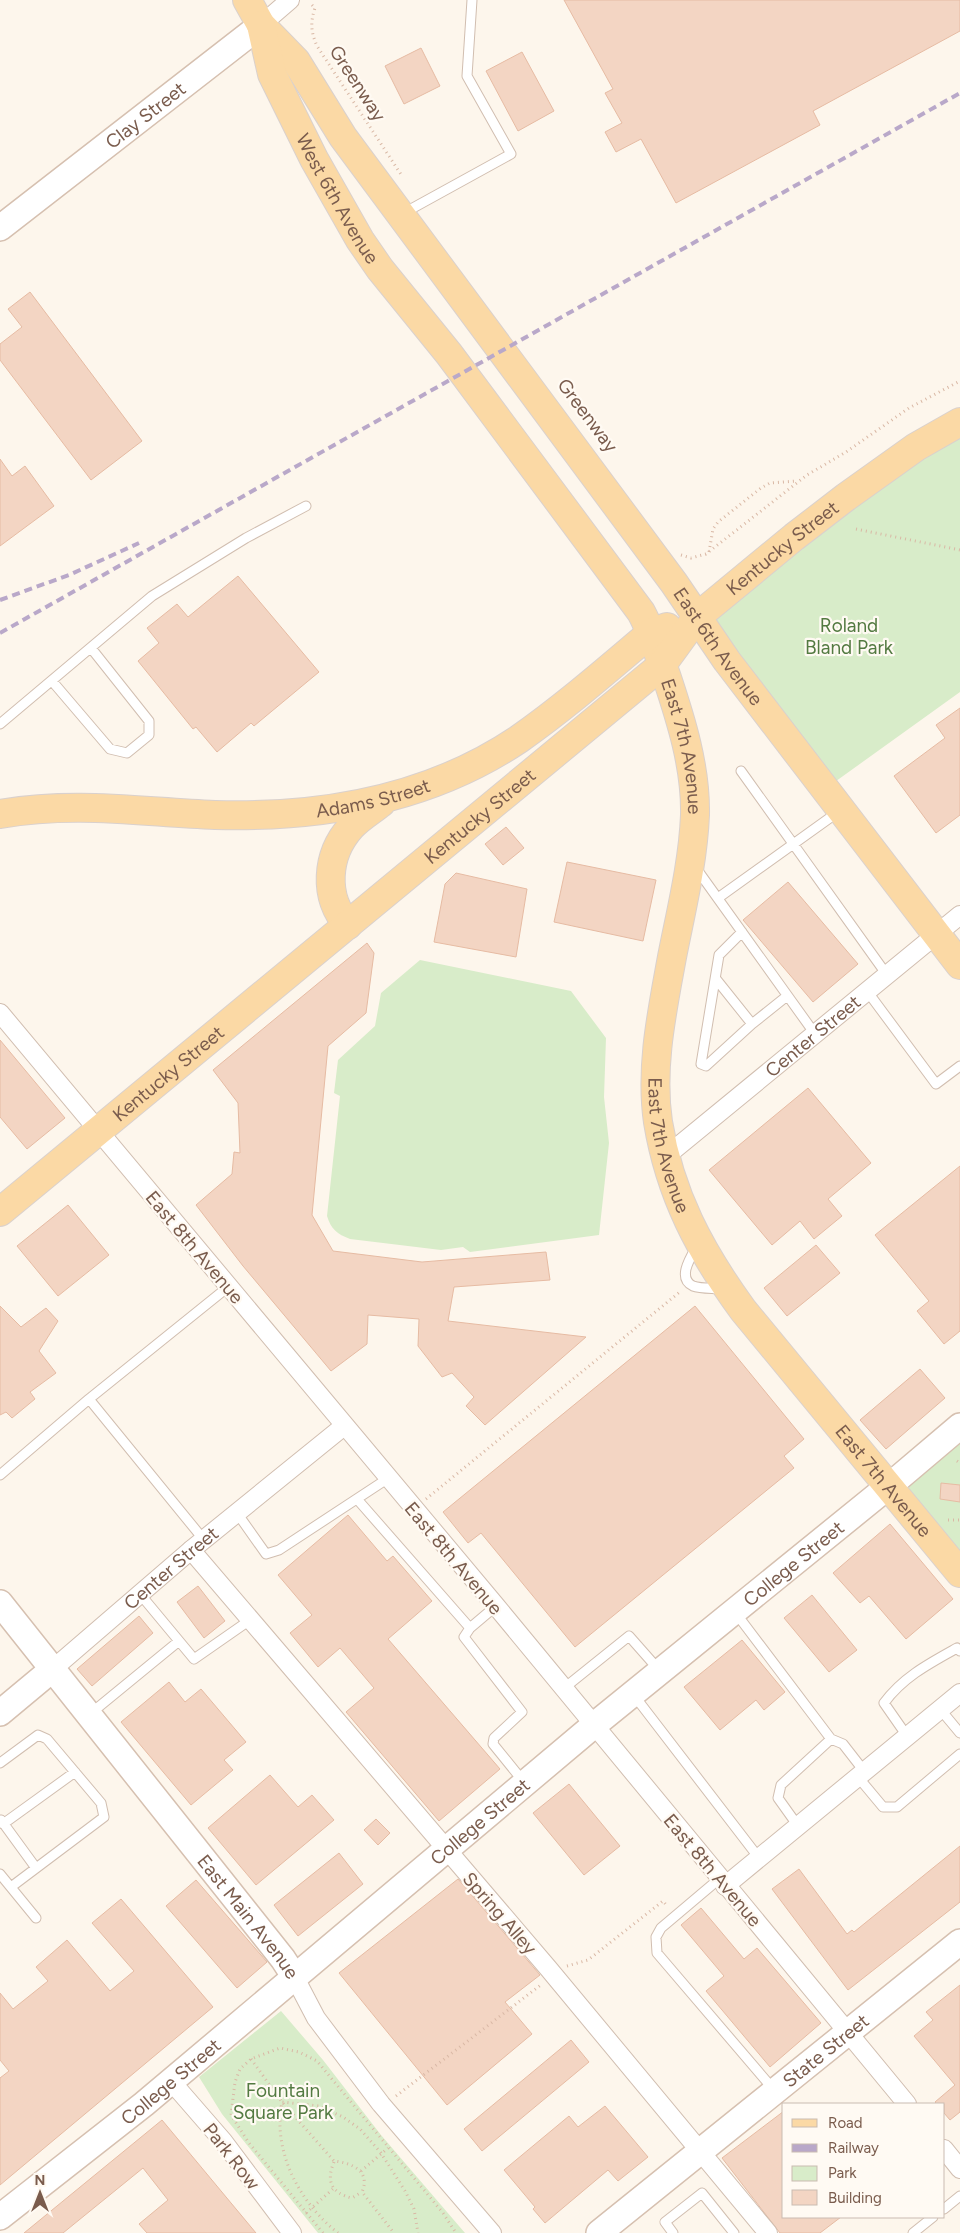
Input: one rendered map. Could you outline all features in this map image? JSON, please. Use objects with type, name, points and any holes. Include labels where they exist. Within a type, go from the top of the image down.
[{"type":"main road","name":"West 6th Avenue","points":[[247,0],[261,25],[296,61],[343,138],[410,210],[481,325]]},
{"type":"main road","name":"West 6th Avenue","points":[[261,25],[272,74],[314,159],[360,240],[380,270],[449,354],[641,612],[652,632]]},
{"type":"main road","name":"East 6th Avenue","points":[[481,325],[841,810],[960,965]]},
{"type":"main road","name":"Kentucky Street","points":[[0,1212],[662,665],[697,617],[846,497],[916,447],[960,422]]},
{"type":"main road","name":"Adams Street","points":[[0,814],[58,806],[100,806],[273,816],[337,809],[390,796],[431,783],[472,765],[517,740],[574,698],[652,632],[697,617]]},
{"type":"main road","name":"East 7th Avenue","points":[[652,632],[684,735],[693,776],[695,815],[690,860],[659,1024],[655,1067],[658,1121],[665,1157],[683,1212],[699,1244],[728,1290],[960,1573]]},
{"type":"main road","points":[[348,925],[338,913],[330,892],[334,854],[341,839],[352,825],[390,796]]},
{"type":"street","name":"Clay Street","points":[[0,228],[261,25],[290,0]]},
{"type":"street","name":"Center Street","points":[[665,1157],[960,915]]},
{"type":"street","name":"East 8th Avenue","points":[[0,1013],[496,1606],[593,1726],[906,2103]]},
{"type":"street","name":"Center Street","points":[[0,1713],[198,1545],[344,1426]]},
{"type":"street","name":"College Street","points":[[0,2217],[85,2151],[593,1726],[888,1487],[960,1426]]},
{"type":"street","name":"Spring Alley","points":[[198,1545],[250,1620],[553,1975],[768,2233]]},
{"type":"street","name":"East Main Avenue","points":[[0,1603],[54,1668],[284,1959],[316,2018],[383,2106],[492,2233]]},
{"type":"street","points":[[722,1882],[759,1858],[960,1693]]},
{"type":"street","name":"State Street","points":[[599,2233],[959,1945]]},
{"type":"street","name":"Park Row","points":[[170,2080],[223,2141],[292,2233]]},
{"type":"lane","points":[[410,210],[511,154],[467,76],[472,0]]},
{"type":"lane","points":[[0,724],[152,596],[246,538],[306,506]]},
{"type":"lane","points":[[52,681],[110,749],[127,753],[149,735],[149,721],[91,648]]},
{"type":"lane","points":[[741,770],[887,975]]},
{"type":"lane","points":[[718,898],[841,810]]},
{"type":"lane","points":[[690,860],[815,1034]]},
{"type":"lane","points":[[742,932],[719,955],[701,1064],[706,1066],[752,1024],[788,996]]},
{"type":"lane","points":[[716,979],[752,1024]]},
{"type":"lane","points":[[867,991],[936,1084],[960,1066]]},
{"type":"lane","points":[[0,1475],[89,1399],[228,1287]]},
{"type":"lane","points":[[89,1399],[198,1545]]},
{"type":"lane","points":[[237,1513],[266,1554],[279,1550],[388,1479]]},
{"type":"lane","points":[[357,1499],[470,1628]]},
{"type":"lane","points":[[140,1594],[194,1660],[250,1620]]},
{"type":"lane","points":[[496,1606],[470,1628],[464,1637],[522,1712],[494,1738],[493,1744],[525,1784]]},
{"type":"lane","points":[[734,1612],[832,1739],[843,1744],[882,1807],[897,1808],[960,1754]]},
{"type":"lane","points":[[563,1689],[629,1636],[660,1672]]},
{"type":"lane","points":[[90,1714],[179,1641]]},
{"type":"lane","points":[[907,1736],[884,1703],[892,1693],[923,1666],[957,1648],[960,1651]]},
{"type":"lane","points":[[633,1694],[759,1858]]},
{"type":"lane","points":[[940,1709],[960,1733]]},
{"type":"lane","points":[[0,1763],[38,1735],[47,1739],[101,1803],[104,1817],[11,1887]]},
{"type":"lane","points":[[798,1826],[778,1798],[781,1785],[832,1739]]},
{"type":"lane","points":[[36,1868],[2,1821],[75,1772]]},
{"type":"lane","points":[[0,1874],[36,1918]]},
{"type":"lane","points":[[722,1882],[661,1928],[656,1937],[658,1953],[776,2092]]},
{"type":"lane","points":[[674,2233],[664,2222],[702,2193],[734,2233]]},
{"type":"lane","points":[[945,2207],[960,2196]]},
{"type":"lane","points":[[913,2233],[932,2218]]},
{"type":"path","name":"Greenway","points":[[312,4],[315,8],[311,20],[311,33],[317,46],[410,210]]},
{"type":"path","points":[[678,553],[691,558],[700,557],[798,481],[846,452],[909,408],[960,381]]},
{"type":"path","points":[[708,552],[713,529],[718,522],[754,493],[770,484],[798,481]]},
{"type":"path","points":[[856,529],[960,550]]},
{"type":"path","points":[[426,1500],[681,1291]]},
{"type":"path","points":[[948,1520],[960,1520]]},
{"type":"path","points":[[366,2119],[418,2081],[553,1975],[572,1964],[588,1960],[651,1909],[663,1901],[667,1906],[674,1900]]},
{"type":"path","points":[[323,2233],[249,2143],[232,2115],[235,2082],[240,2069],[251,2059],[280,2048],[299,2052],[318,2061],[443,2213],[456,2233]]},
{"type":"path","points":[[251,2059],[282,2102],[334,2161],[351,2164],[360,2171],[365,2178],[362,2192],[352,2198],[342,2196],[334,2188],[329,2174],[334,2161]]},
{"type":"path","points":[[282,2102],[319,2106],[343,2117],[360,2129],[381,2153],[414,2209],[418,2233]]},
{"type":"path","points":[[282,2102],[279,2120],[284,2153],[297,2187],[338,2233]]},
{"type":"path","points":[[360,2171],[388,2148]]},
{"type":"path","points":[[306,2213],[334,2188]]},
{"type":"path","points":[[362,2192],[394,2233]]},
{"type":"green space","name":"Roland Bland Park","points":[[960,425],[960,692],[825,789],[697,617]]},
{"type":"green space","points":[[420,960],[571,991],[606,1038],[604,1097],[609,1143],[599,1235],[470,1252],[463,1247],[441,1250],[350,1239],[338,1233],[330,1224],[327,1216],[340,1096],[334,1093],[338,1060],[375,1026],[381,993]]},
{"type":"green space","points":[[960,1428],[960,1574],[888,1487]]},
{"type":"green space","name":"Fountain Square Park","points":[[281,2011],[323,2060],[381,2135],[465,2233],[318,2233],[222,2114],[199,2077]]},
{"type":"building","points":[[564,0],[960,0],[960,31],[813,111],[820,125],[676,203],[641,139],[616,152],[605,132],[622,123],[605,93],[613,89]]},
{"type":"building","points":[[421,48],[440,86],[404,104],[385,66]]},
{"type":"building","points":[[522,52],[554,111],[518,131],[486,71]]},
{"type":"building","points":[[30,292],[142,441],[91,480],[0,360],[0,344],[22,327],[8,309]]},
{"type":"building","points":[[0,459],[12,476],[25,466],[54,506],[0,546]]},
{"type":"building","points":[[238,576],[319,672],[254,726],[251,723],[217,752],[196,727],[193,729],[138,661],[159,643],[147,628],[177,604],[188,617]]},
{"type":"building","points":[[960,708],[960,815],[936,833],[894,776],[945,738],[936,725]]},
{"type":"building","points":[[506,827],[524,848],[503,865],[485,844]]},
{"type":"building","points":[[567,862],[656,880],[643,941],[554,922]]},
{"type":"building","points":[[456,873],[527,889],[516,957],[434,942],[445,884]]},
{"type":"building","points":[[788,882],[858,964],[813,1002],[743,920]]},
{"type":"building","points":[[367,943],[374,953],[366,1013],[328,1046],[312,1215],[333,1251],[422,1262],[546,1252],[550,1280],[454,1287],[448,1321],[586,1337],[485,1425],[466,1406],[474,1397],[452,1373],[442,1377],[418,1346],[419,1319],[368,1315],[367,1344],[331,1371],[243,1266],[196,1205],[232,1174],[234,1152],[240,1153],[238,1103],[213,1070]]},
{"type":"building","points":[[0,1040],[65,1118],[27,1149],[0,1117]]},
{"type":"building","points":[[808,1088],[871,1163],[828,1199],[842,1216],[814,1239],[800,1221],[772,1245],[709,1170]]},
{"type":"building","points":[[960,1166],[960,1331],[944,1344],[917,1311],[929,1301],[875,1235]]},
{"type":"building","points":[[68,1205],[109,1255],[58,1296],[17,1246]]},
{"type":"building","points":[[816,1245],[840,1273],[787,1316],[764,1288]]},
{"type":"building","points":[[0,1306],[21,1327],[46,1308],[58,1321],[39,1351],[56,1373],[30,1392],[35,1399],[12,1418],[6,1412],[0,1415]]},
{"type":"building","points":[[695,1306],[804,1439],[784,1456],[794,1468],[575,1647],[481,1533],[468,1543],[443,1512]]},
{"type":"building","points":[[920,1369],[945,1398],[886,1449],[860,1420]]},
{"type":"building","points":[[941,1483],[960,1485],[960,1502],[940,1499]]},
{"type":"building","points":[[348,1515],[387,1561],[393,1556],[432,1601],[388,1639],[500,1769],[439,1821],[346,1712],[374,1688],[340,1648],[318,1667],[290,1633],[312,1615],[278,1575]]},
{"type":"building","points":[[890,1524],[953,1599],[906,1639],[869,1596],[860,1603],[833,1573]]},
{"type":"building","points":[[198,1586],[225,1621],[204,1638],[177,1602]]},
{"type":"building","points":[[812,1595],[857,1650],[829,1672],[784,1618]]},
{"type":"building","points":[[139,1616],[153,1633],[92,1686],[77,1669]]},
{"type":"building","points":[[742,1640],[785,1692],[764,1710],[756,1700],[720,1730],[684,1687]]},
{"type":"building","points":[[169,1682],[185,1702],[201,1689],[246,1742],[224,1760],[233,1770],[191,1805],[121,1722]]},
{"type":"building","points":[[270,1775],[298,1807],[312,1795],[334,1820],[256,1885],[208,1828]]},
{"type":"building","points":[[569,1784],[620,1846],[584,1875],[533,1813]]},
{"type":"building","points":[[376,1819],[390,1833],[378,1845],[364,1830]]},
{"type":"building","points":[[960,1846],[960,1902],[848,1990],[772,1889],[799,1869],[847,1934],[852,1930],[854,1932]]},
{"type":"building","points":[[339,1853],[363,1884],[298,1936],[274,1905]]},
{"type":"building","points":[[458,1879],[540,1975],[505,2002],[532,2034],[447,2105],[339,1973]]},
{"type":"building","points":[[196,1880],[267,1962],[237,1988],[166,1906]]},
{"type":"building","points":[[121,1899],[213,2007],[0,2185],[0,2078],[9,2071],[0,2060],[0,1993],[13,2009],[48,1981],[36,1967],[67,1940],[110,1991],[134,1971],[92,1923]]},
{"type":"building","points":[[701,1908],[744,1959],[757,1948],[821,2023],[770,2067],[706,1991],[724,1976],[681,1925]]},
{"type":"building","points":[[960,1985],[960,2112],[950,2120],[945,2114],[945,2103],[935,2102],[955,2085],[914,2036],[933,2020],[926,2012]]},
{"type":"building","points":[[571,2040],[589,2062],[482,2151],[464,2129]]},
{"type":"building","points":[[605,2106],[648,2157],[618,2181],[608,2170],[545,2223],[533,2209],[535,2207],[504,2170],[569,2116],[578,2127]]},
{"type":"building","points":[[782,2113],[782,2218],[840,2218],[820,2233],[780,2233],[722,2158]]},
{"type":"building","points":[[162,2120],[256,2233],[147,2233],[139,2224],[168,2200],[143,2168],[63,2233],[24,2233]]},
{"type":"railway","points":[[0,633],[960,93]]},
{"type":"railway","points":[[0,600],[69,575],[139,543]]}]
